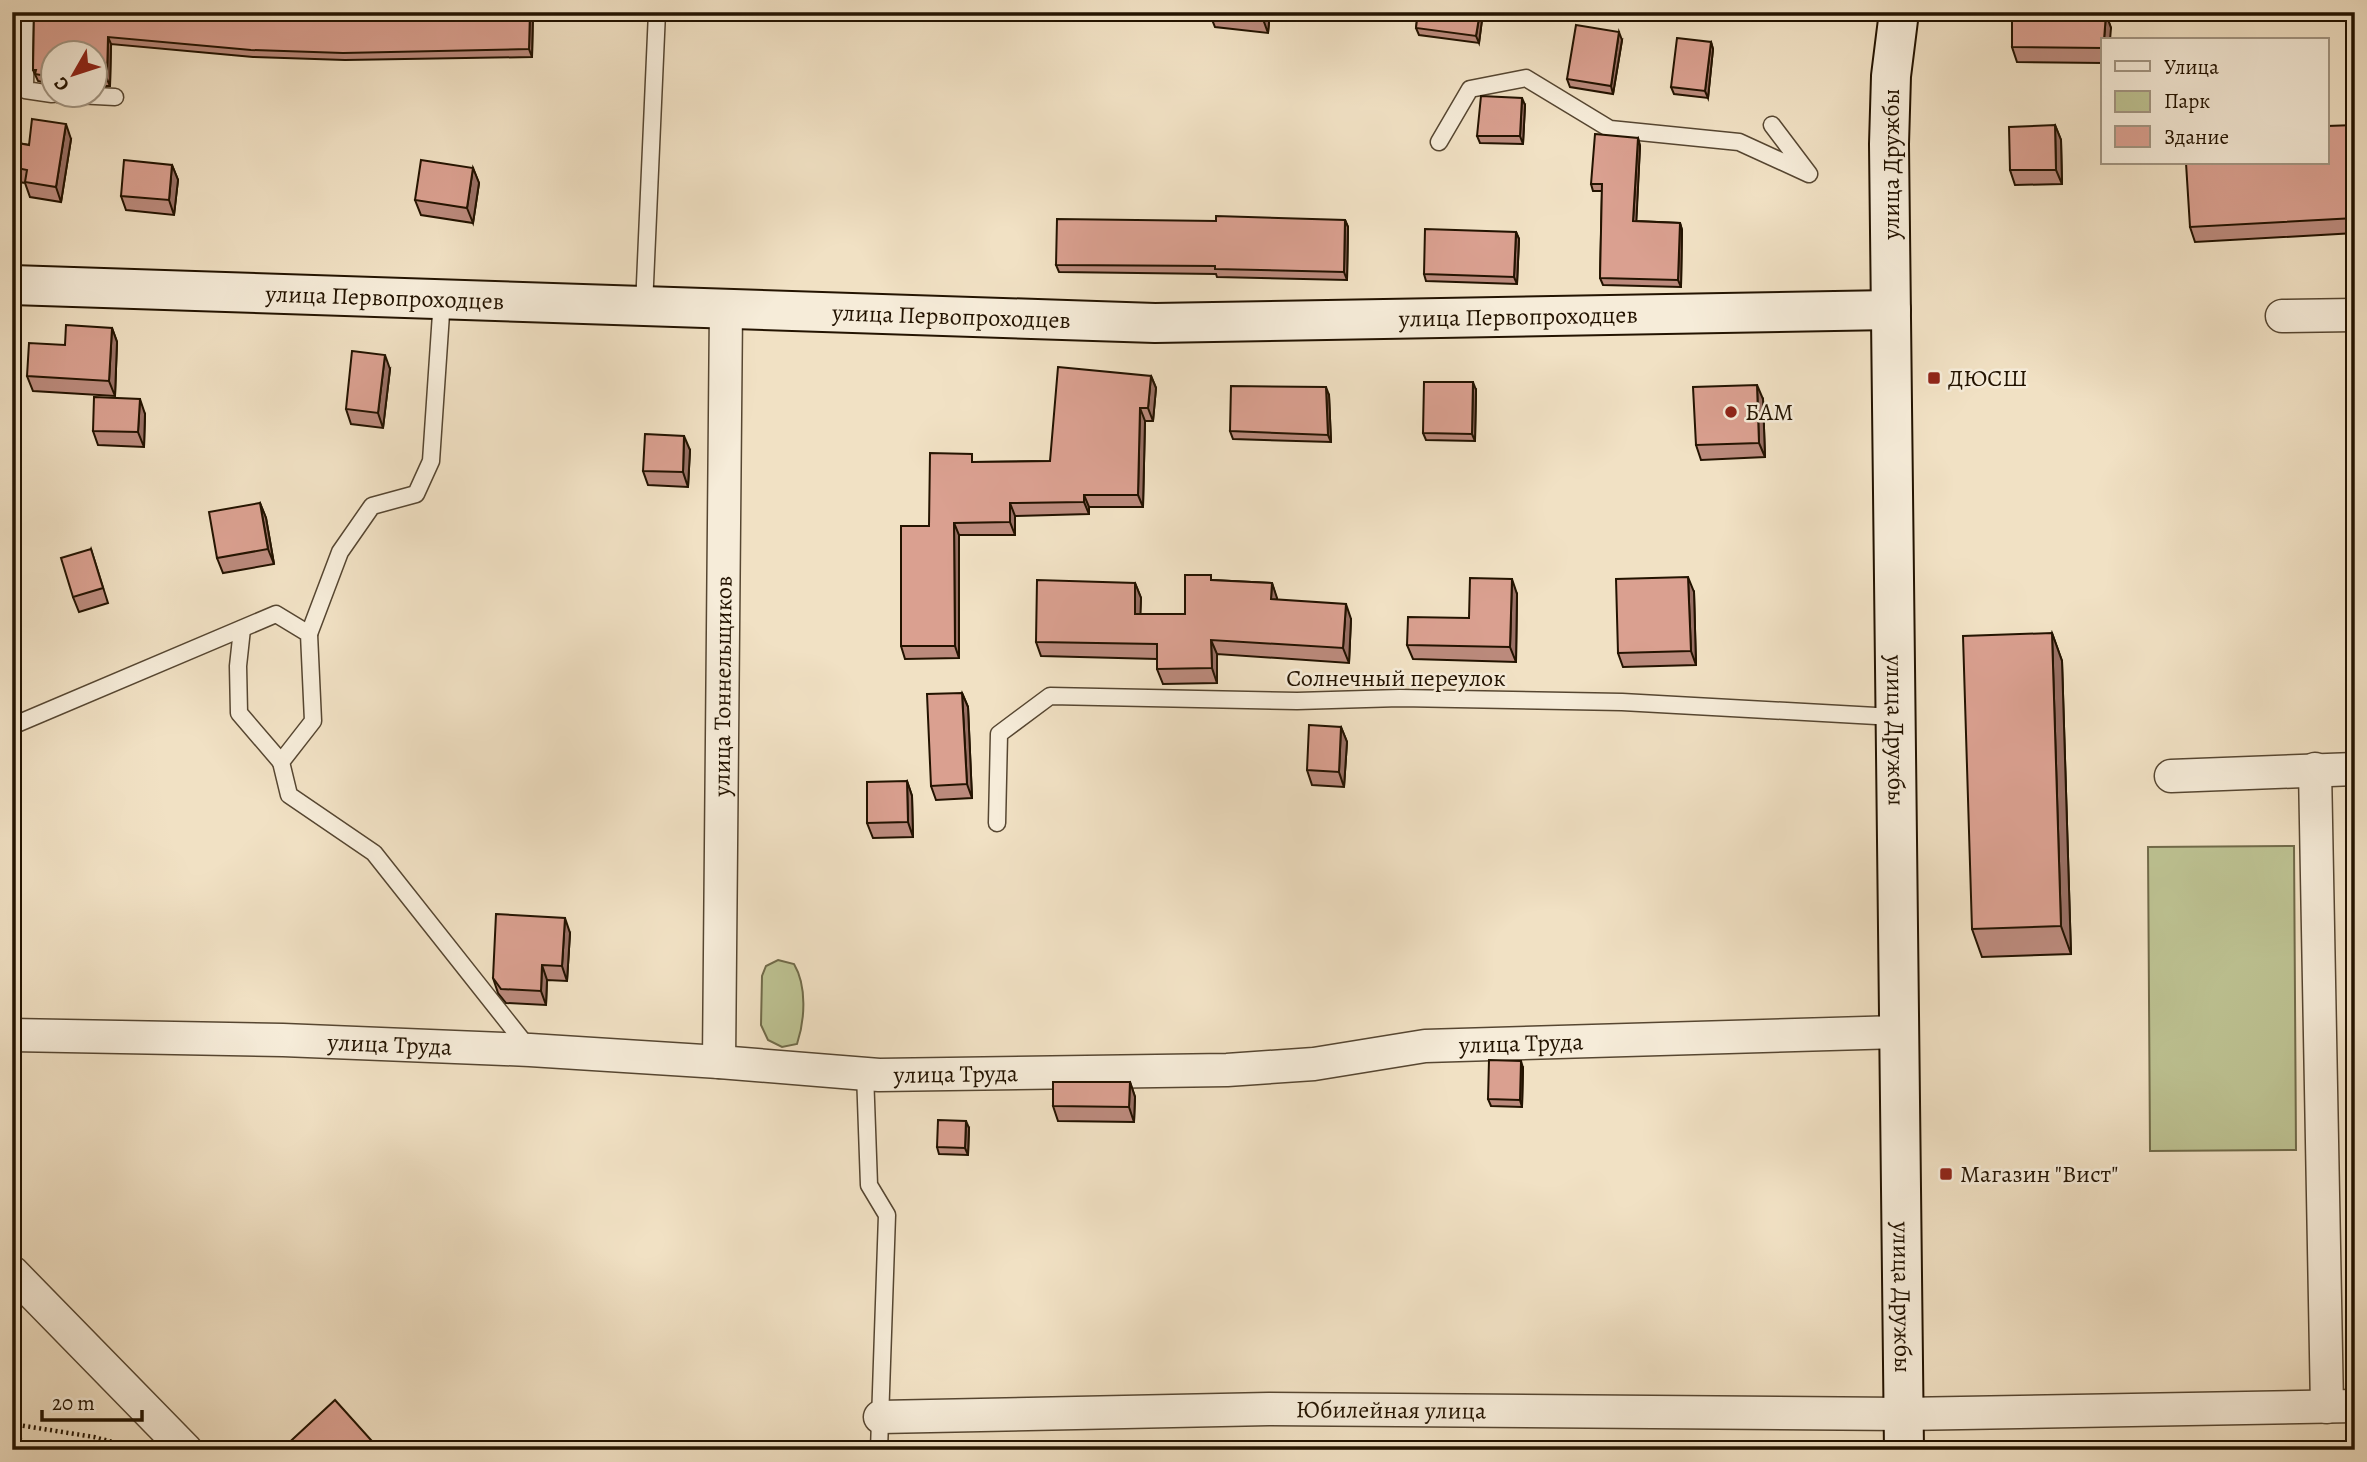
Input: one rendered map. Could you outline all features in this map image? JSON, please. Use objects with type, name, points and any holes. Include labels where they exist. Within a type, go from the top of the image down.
[{"type":"street","name":"улица Дружбы","points":[[1899,12],[1889,111],[1903,1432]]},
{"type":"street","name":"улица Первопроходцев","points":[[12,285],[1155,323],[1891,310]]},
{"type":"street","name":"улица Тоннельщиков","points":[[719,1062],[726,308]]},
{"type":"street","points":[[2283,316],[2355,315]]},
{"type":"street","points":[[2315,769],[2341,1406]]},
{"type":"street","points":[[2171,776],[2355,769]]},
{"type":"street","name":"улица Труда","points":[[12,1035],[283,1040],[530,1050],[879,1075],[1227,1070],[1314,1064],[1425,1046],[1899,1032]]},
{"type":"street","points":[[12,1272],[186,1450]]},
{"type":"street","name":"Юбилейная улица","points":[[880,1417],[1338,1408],[1903,1432],[2341,1406]]},
{"type":"lane","points":[[26,12],[25,90],[38,92]]},
{"type":"lane","points":[[644,306],[657,12]]},
{"type":"lane","points":[[1439,142],[1469,89],[1526,78],[1610,130],[1740,142],[1809,174],[1772,125]]},
{"type":"lane","points":[[108,97],[115,97]]},
{"type":"lane","points":[[281,762],[313,721],[310,634],[340,552],[372,506],[416,494],[431,461],[442,299]]},
{"type":"lane","points":[[12,726],[275,614],[310,634]]},
{"type":"lane","points":[[242,629],[238,666],[239,713],[281,762],[289,795],[374,853],[530,1050]]},
{"type":"lane","name":"Солнечный переулок","points":[[998,823],[999,734],[1050,696],[1297,701],[1400,698],[1622,702],[1894,717]]},
{"type":"lane","points":[[865,1073],[869,1185],[887,1215],[879,1450]]},
{"type":"path","points":[[12,1424],[94,1437],[143,1450]]},
{"type":"path","points":[[12,1430],[30,1450]]},
{"type":"green space","points":[[2294,846],[2296,1150],[2150,1151],[2148,847]]},
{"type":"green space","points":[[778,960],[794,964],[803,993],[802,1024],[797,1044],[782,1047],[768,1040],[761,1025],[762,976],[766,966]]},
{"type":"building","points":[[34,12],[530,12],[529,49],[343,53],[251,50],[108,37],[38,38],[38,75],[33,70]]},
{"type":"building","points":[[1209,12],[1263,12],[1263,19]]},
{"type":"building","points":[[1418,12],[1480,12],[1476,36],[1416,28]]},
{"type":"building","points":[[2012,12],[2106,14],[2101,48],[2012,47]]},
{"type":"building","points":[[1576,25],[1619,32],[1611,86],[1567,79]]},
{"type":"building","points":[[1677,38],[1711,42],[1705,91],[1671,87]]},
{"type":"building","points":[[1481,96],[1522,98],[1520,136],[1477,136]]},
{"type":"building","points":[[32,119],[66,124],[56,187],[25,182],[27,170],[12,167],[12,142],[29,145]]},
{"type":"building","points":[[2055,125],[2056,170],[2010,170],[2009,127]]},
{"type":"building","points":[[2355,125],[2355,218],[2190,227],[2186,164],[2328,164],[2328,126]]},
{"type":"building","points":[[1595,134],[1638,138],[1633,221],[1680,223],[1678,280],[1600,278],[1602,184],[1591,184]]},
{"type":"building","points":[[124,160],[172,165],[169,200],[121,196]]},
{"type":"building","points":[[421,160],[473,168],[467,208],[415,200]]},
{"type":"building","points":[[1216,216],[1345,220],[1344,272],[1215,269],[1215,266],[1056,265],[1057,219],[1216,221]]},
{"type":"building","points":[[1425,229],[1516,232],[1514,277],[1424,274]]},
{"type":"building","points":[[66,325],[112,328],[109,381],[27,376],[29,343],[65,345]]},
{"type":"building","points":[[352,351],[385,355],[378,413],[346,409]]},
{"type":"building","points":[[1058,367],[1151,376],[1148,408],[1140,408],[1138,495],[1084,495],[1084,502],[1010,503],[1010,522],[954,523],[955,646],[901,646],[901,526],[929,526],[930,453],[972,454],[972,462],[1050,461]]},
{"type":"building","points":[[1424,382],[1473,382],[1472,434],[1423,433]]},
{"type":"building","points":[[1757,385],[1759,443],[1696,445],[1693,387]]},
{"type":"building","points":[[1231,386],[1326,387],[1328,435],[1230,431]]},
{"type":"building","points":[[94,397],[140,399],[138,432],[93,431]]},
{"type":"building","points":[[645,434],[684,436],[683,472],[643,471]]},
{"type":"building","points":[[260,503],[268,549],[217,558],[209,512]]},
{"type":"building","points":[[91,549],[103,588],[73,597],[61,558]]},
{"type":"building","points":[[1185,575],[1211,575],[1211,580],[1272,583],[1271,599],[1346,604],[1343,648],[1211,640],[1212,668],[1157,669],[1157,644],[1036,642],[1037,580],[1135,583],[1135,614],[1185,614]]},
{"type":"building","points":[[1688,577],[1691,651],[1618,653],[1616,579]]},
{"type":"building","points":[[1470,578],[1512,579],[1510,647],[1407,645],[1408,617],[1469,618]]},
{"type":"building","points":[[2052,633],[2061,926],[1972,929],[1963,636]]},
{"type":"building","points":[[962,693],[967,784],[931,786],[927,694]]},
{"type":"building","points":[[1309,725],[1341,727],[1339,772],[1307,770]]},
{"type":"building","points":[[907,781],[908,822],[867,823],[867,782]]},
{"type":"building","points":[[496,914],[565,918],[562,966],[542,965],[541,991],[501,989],[493,978]]},
{"type":"building","points":[[1489,1060],[1521,1061],[1520,1100],[1488,1099]]},
{"type":"building","points":[[1053,1082],[1130,1082],[1129,1107],[1053,1106]]},
{"type":"building","points":[[938,1120],[966,1121],[965,1148],[937,1147]]},
{"type":"building","points":[[335,1400],[380,1450],[281,1450]]},
{"type":"place","name":"ДЮСШ","points":[[1934,378]]},
{"type":"place","name":"БАМ","points":[[1731,412]]},
{"type":"place","name":"Магазин \"Вист\"","points":[[1946,1174]]}]
